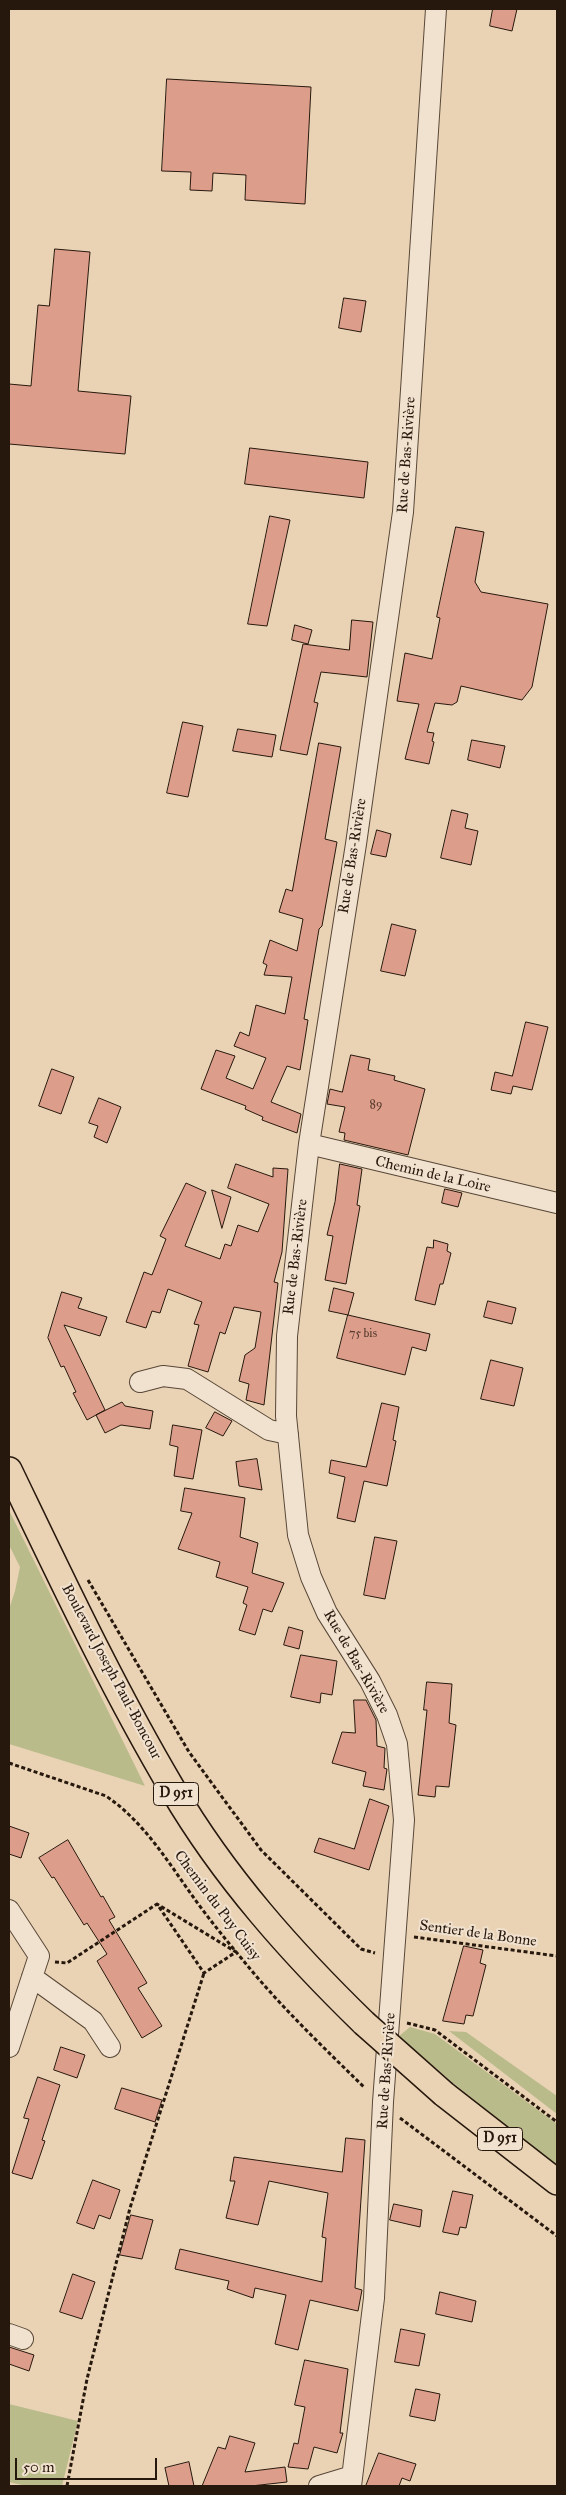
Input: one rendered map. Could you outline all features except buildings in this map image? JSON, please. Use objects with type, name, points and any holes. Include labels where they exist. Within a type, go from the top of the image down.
[{"type":"main road","name":"Boulevard Joseph Paul-Boncour","points":[[9,1470],[96,1647],[173,1791],[246,1895],[282,1939],[364,2023],[444,2094],[557,2182]]},
{"type":"street","name":"Rue de Bas-Rivière","points":[[351,2481],[374,2298],[383,2102],[391,2019],[404,1820],[397,1744],[388,1715],[370,1681],[327,1613],[311,1577],[298,1535],[286,1416],[287,1336],[309,1144],[356,844],[403,512],[436,9]]},
{"type":"street","name":"Chemin de la Loire","points":[[309,1144],[557,1203]]},
{"type":"street","points":[[140,1382],[163,1376],[187,1380],[269,1430],[288,1434]]},
{"type":"street","points":[[9,1910],[38,1956],[9,2047]]},
{"type":"street","points":[[32,1977],[93,2021],[110,2046]]},
{"type":"street","points":[[319,2486],[351,2481]]},
{"type":"path","points":[[83,1571],[189,1752],[261,1850],[361,1949],[382,1956],[395,1955]]},
{"type":"path","name":"Chemin du Puy Cuisy","points":[[9,1763],[106,1796],[120,1806],[168,1860],[236,1952],[296,2020],[370,2093],[557,2236]]},
{"type":"path","points":[[68,2486],[88,2379],[130,2208],[204,1973],[236,1952],[157,1904]]},
{"type":"path","points":[[38,1956],[50,1962],[67,1963],[157,1904]]},
{"type":"path","points":[[157,1904],[204,1973]]},
{"type":"path","name":"Sentier de la Bonne","points":[[396,1934],[557,1956]]},
{"type":"path","points":[[391,2019],[435,2030],[557,2122]]},
{"type":"green space","points":[[9,1510],[145,1786],[9,1744],[9,1609],[20,1567],[9,1545]]},
{"type":"green space","points":[[410,2027],[435,2034],[557,2124],[557,2166],[453,2083],[399,2036]]},
{"type":"green space","points":[[449,2031],[466,2032],[557,2096],[557,2114]]},
{"type":"green space","points":[[9,2404],[78,2421],[62,2486],[26,2486],[9,2482]]}]
